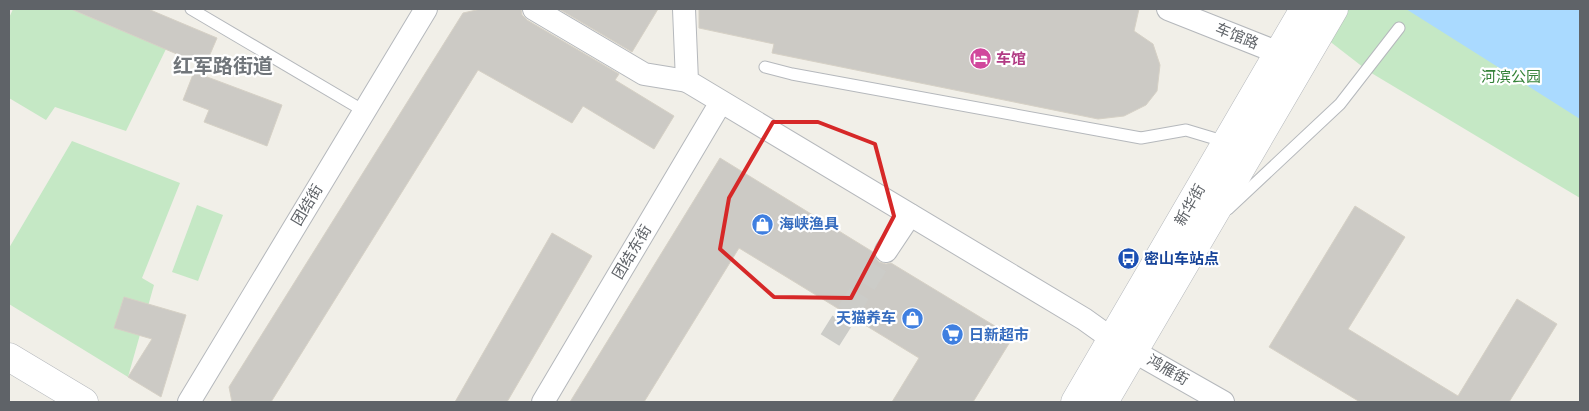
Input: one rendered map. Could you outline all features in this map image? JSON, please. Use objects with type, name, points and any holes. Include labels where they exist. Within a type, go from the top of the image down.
[{"type":"street","name":"团结街","points":[[189,402],[426,9]]},
{"type":"street","points":[[534,9],[644,74],[687,81],[684,9]]},
{"type":"street","name":"车馆路","points":[[1168,9],[1279,53]]},
{"type":"street","name":"新华街","points":[[1104,402],[1123,345],[1226,142],[1304,9]]},
{"type":"street","name":"新华街","points":[[1075,402],[1123,345],[1203,232],[1333,10]]},
{"type":"street","name":"鸿雁街","points":[[687,81],[1084,319],[1123,345],[1223,402]]},
{"type":"street","name":"团结东街","points":[[543,402],[721,102]]},
{"type":"street","points":[[886,251],[910,215]]},
{"type":"street","points":[[9,357],[84,402]]},
{"type":"lane","points":[[191,9],[364,111]]},
{"type":"lane","points":[[1203,232],[1340,104],[1399,28]]},
{"type":"lane","points":[[765,67],[792,74],[1141,138],[1186,130],[1226,142]]},
{"type":"highlighted area","points":[[773,122],[818,122],[875,144],[894,216],[851,298],[774,297],[720,249],[729,198]]},
{"type":"green space","points":[[13,9],[71,9],[166,49],[126,131],[55,107],[46,120],[9,98],[9,18]]},
{"type":"green space","name":"河滨公园","points":[[1288,9],[1580,9],[1580,198],[1368,71]]},
{"type":"green space","points":[[72,141],[180,183],[142,278],[154,285],[128,377],[9,304],[9,248]]},
{"type":"green space","points":[[197,205],[223,215],[198,281],[172,272]]},
{"type":"water","points":[[1406,9],[1580,9],[1580,119]]},
{"type":"building","points":[[71,9],[148,9],[217,38],[205,66]]},
{"type":"building","points":[[481,9],[521,9],[522,15],[527,20],[619,74],[615,80],[674,116],[654,149],[583,106],[572,123],[478,70],[271,402],[232,402],[229,387],[463,13]]},
{"type":"building","points":[[559,9],[658,9],[632,52]]},
{"type":"building","name":"车馆","points":[[699,9],[1139,9],[1134,31],[1153,44],[1160,65],[1157,91],[1146,105],[1124,116],[1098,119],[772,53],[774,44],[699,28]]},
{"type":"building","points":[[194,72],[282,105],[267,146],[204,122],[209,110],[183,100]]},
{"type":"building","points":[[720,158],[873,252],[879,262],[891,263],[1013,337],[973,402],[892,402],[919,358],[739,248],[644,402],[570,402]]},
{"type":"building","points":[[1355,206],[1405,237],[1348,329],[1458,396],[1517,299],[1557,324],[1509,402],[1360,402],[1269,347]]},
{"type":"building","points":[[552,233],[592,256],[507,402],[455,402]]},
{"type":"building","points":[[124,297],[186,315],[161,397],[128,377],[152,339],[114,328]]},
{"type":"tunnel","points":[[830,340],[886,251]]},
{"type":"place","name":"车馆","points":[[980,59]]},
{"type":"place","name":"海峡渔具","points":[[763,224]]},
{"type":"place","name":"密山车站点","points":[[1128,259]]},
{"type":"place","name":"天猫养车","points":[[912,318]]},
{"type":"place","name":"日新超市","points":[[953,335]]},
{"type":"district","name":"红军路街道","points":[[223,66]]}]
